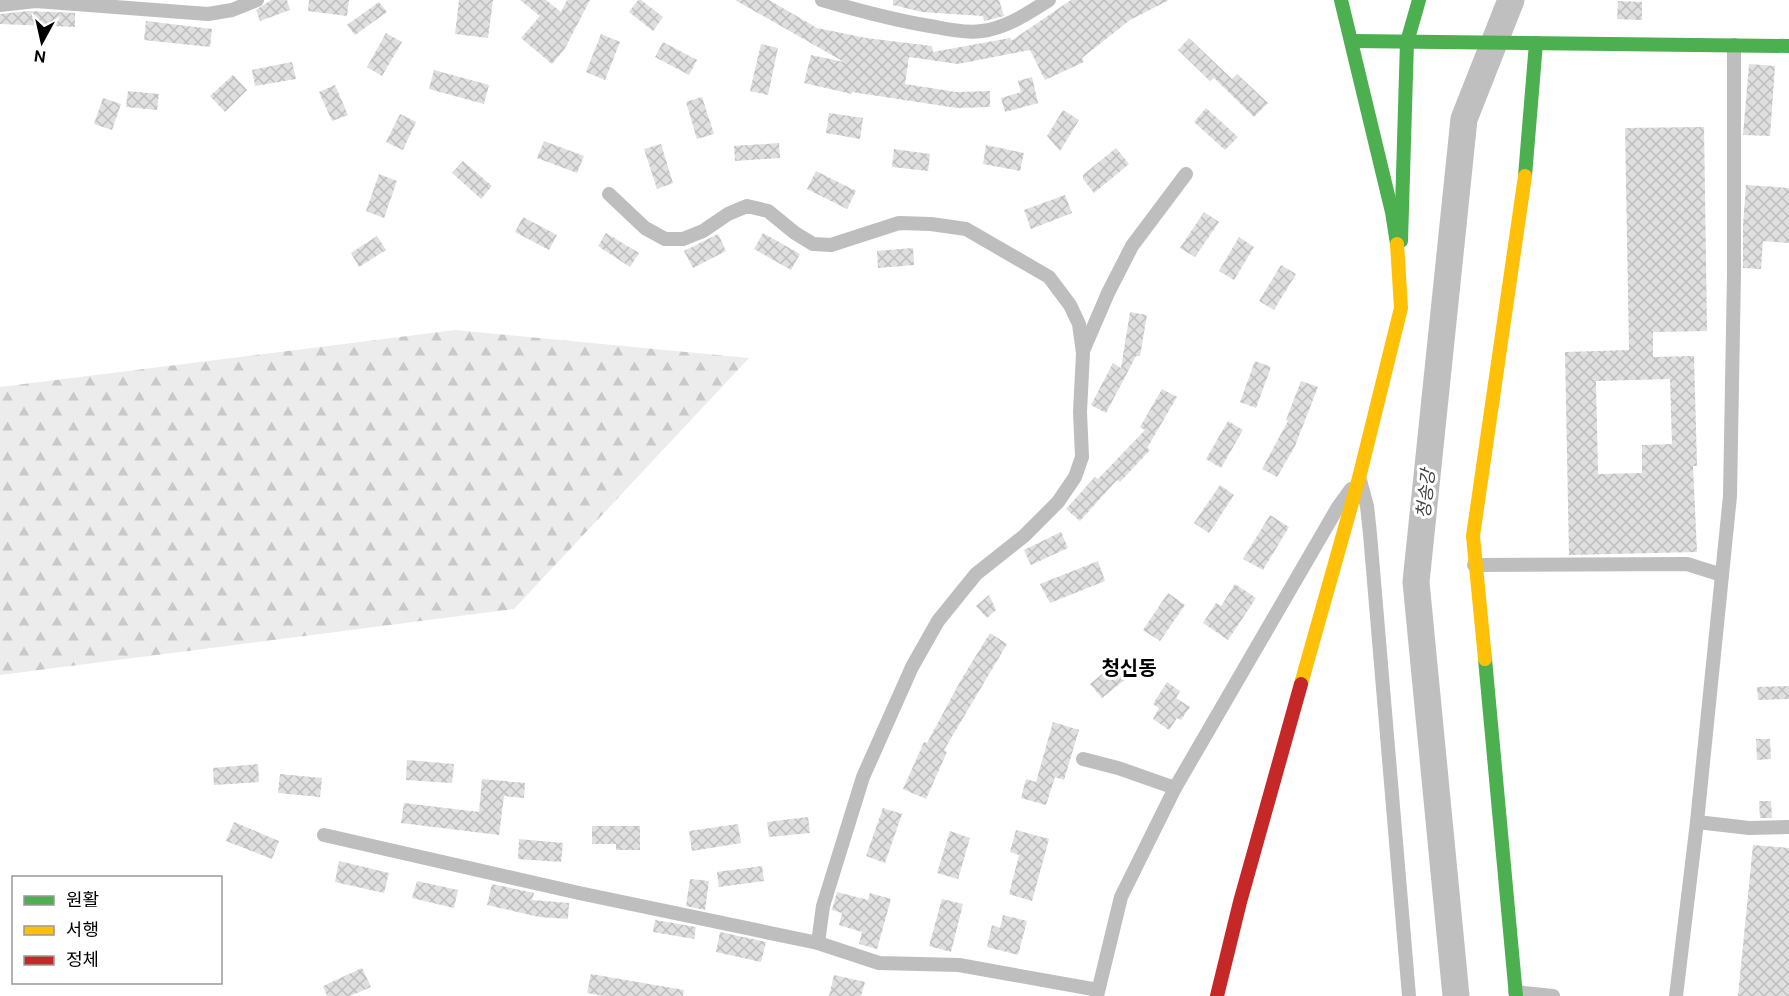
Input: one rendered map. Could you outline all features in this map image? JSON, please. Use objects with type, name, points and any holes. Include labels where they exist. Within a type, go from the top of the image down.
[{"type":"street","points":[[0,5],[36,1],[208,14],[232,10],[257,0]]},
{"type":"street","points":[[822,0],[874,15],[925,26],[982,31],[1009,24],[1049,0]]},
{"type":"street","points":[[1217,996],[1240,902],[1359,478],[1401,308],[1399,256],[1392,212],[1341,0]]},
{"type":"street","points":[[1399,256],[1403,222],[1407,42],[1419,0]]},
{"type":"street","points":[[1352,41],[1789,46]]},
{"type":"street","points":[[1536,43],[1528,158],[1473,536],[1515,994],[1552,996]]},
{"type":"street","points":[[1676,996],[1697,822],[1730,484],[1734,261],[1734,45]]},
{"type":"street","points":[[1083,353],[1108,293],[1132,246],[1186,174]]},
{"type":"street","points":[[609,194],[645,228],[665,239],[683,239],[703,231],[728,214],[747,206],[768,211],[813,244],[831,245],[899,223],[931,224],[966,229],[1049,277],[1070,306],[1079,324],[1083,353],[1080,412],[1082,457],[1075,477],[1058,502],[1024,536],[976,574],[938,621],[912,667],[863,777],[823,906],[818,943]]},
{"type":"street","points":[[324,835],[579,893],[818,943],[879,963],[959,965],[1098,993],[1121,897],[1175,788],[1338,507],[1359,478]]},
{"type":"street","points":[[1359,478],[1367,506],[1370,534],[1409,996]]},
{"type":"street","points":[[1474,565],[1687,564],[1722,575]]},
{"type":"street","points":[[1083,759],[1118,768],[1175,788]]},
{"type":"street","points":[[1697,822],[1749,828],[1789,828]]},
{"type":"green space","points":[[455,330],[749,358],[514,609],[0,675],[0,387]]},
{"type":"building","points":[[271,0],[287,0],[290,10],[260,21],[256,10]]},
{"type":"building","points":[[309,0],[349,0],[347,16],[308,11]]},
{"type":"building","points":[[459,0],[493,0],[488,38],[455,34]]},
{"type":"building","points":[[520,0],[546,0],[561,12],[567,0],[590,0],[564,50],[552,64],[521,38],[540,16]]},
{"type":"building","points":[[638,0],[663,17],[653,31],[629,12]]},
{"type":"building","points":[[735,0],[769,0],[817,28],[866,38],[932,46],[933,52],[1010,38],[1011,41],[1071,0],[1169,0],[1130,20],[1082,58],[1084,62],[1045,80],[1030,50],[958,64],[909,57],[905,84],[956,92],[990,91],[990,107],[957,108],[852,92],[852,94],[804,83],[811,55],[844,62]]},
{"type":"building","points":[[893,0],[999,0],[1004,16],[984,21],[983,16],[922,12],[893,5]]},
{"type":"building","points":[[1618,1],[1642,2],[1642,20],[1617,19]]},
{"type":"building","points":[[379,2],[387,12],[355,35],[347,25]]},
{"type":"building","points":[[28,11],[75,13],[75,27],[0,24],[0,14]]},
{"type":"building","points":[[146,21],[212,29],[210,47],[144,40]]},
{"type":"building","points":[[386,33],[402,42],[382,76],[367,67]]},
{"type":"building","points":[[601,34],[620,42],[605,80],[586,72]]},
{"type":"building","points":[[1189,38],[1232,79],[1237,74],[1268,103],[1254,117],[1214,78],[1210,81],[1178,50]]},
{"type":"building","points":[[663,42],[697,60],[689,75],[655,57]]},
{"type":"building","points":[[761,44],[778,48],[768,95],[750,91]]},
{"type":"building","points":[[292,62],[296,79],[255,86],[252,70]]},
{"type":"building","points":[[1749,64],[1775,66],[1770,136],[1743,135]]},
{"type":"building","points":[[434,70],[489,85],[484,104],[429,89]]},
{"type":"building","points":[[233,75],[247,90],[225,112],[210,96]]},
{"type":"building","points":[[1032,77],[1038,103],[1005,112],[1001,98],[1021,92],[1018,81]]},
{"type":"building","points":[[335,85],[348,115],[332,121],[319,92]]},
{"type":"building","points":[[128,91],[159,94],[157,110],[126,107]]},
{"type":"building","points":[[702,97],[714,134],[697,139],[686,102]]},
{"type":"building","points":[[103,98],[121,104],[112,130],[94,124]]},
{"type":"building","points":[[1206,108],[1238,137],[1225,150],[1194,122]]},
{"type":"building","points":[[1063,110],[1079,120],[1060,151],[1047,136]]},
{"type":"building","points":[[829,113],[863,118],[860,139],[826,133]]},
{"type":"building","points":[[400,114],[416,122],[403,150],[386,142]]},
{"type":"building","points":[[1704,127],[1707,331],[1653,332],[1653,357],[1694,356],[1697,466],[1693,466],[1697,552],[1569,555],[1565,352],[1629,350],[1625,128]],"holes":[[[1670,379],[1672,444],[1642,445],[1642,473],[1598,474],[1596,381]]]},
{"type":"building","points":[[544,141],[584,156],[577,173],[537,158]]},
{"type":"building","points":[[779,143],[780,158],[735,161],[734,146]]},
{"type":"building","points":[[661,144],[673,183],[657,189],[644,149]]},
{"type":"building","points":[[986,145],[1024,153],[1020,171],[983,164]]},
{"type":"building","points":[[1116,148],[1129,164],[1094,193],[1083,179],[1083,175]]},
{"type":"building","points":[[894,149],[930,154],[928,171],[892,167]]},
{"type":"building","points":[[463,161],[492,186],[481,199],[452,173]]},
{"type":"building","points":[[816,171],[856,191],[847,209],[807,189]]},
{"type":"building","points":[[379,174],[397,181],[384,218],[366,211]]},
{"type":"building","points":[[1746,185],[1789,188],[1789,243],[1763,241],[1761,269],[1743,268]]},
{"type":"building","points":[[1065,195],[1072,213],[1031,229],[1024,210]]},
{"type":"building","points":[[1204,212],[1219,222],[1195,257],[1180,248]]},
{"type":"building","points":[[523,217],[557,235],[549,250],[515,232]]},
{"type":"building","points":[[606,233],[639,253],[630,267],[598,246]]},
{"type":"building","points":[[763,233],[800,254],[791,270],[754,249]]},
{"type":"building","points":[[718,234],[726,251],[693,268],[684,251]]},
{"type":"building","points":[[377,236],[386,250],[359,267],[351,253]]},
{"type":"building","points":[[1239,237],[1254,247],[1234,280],[1219,271]]},
{"type":"building","points":[[913,248],[914,265],[878,268],[877,251]]},
{"type":"building","points":[[1281,265],[1296,274],[1274,310],[1259,301]]},
{"type":"building","points":[[1130,312],[1147,315],[1140,356],[1136,356],[1106,413],[1091,405],[1113,363],[1121,368]]},
{"type":"building","points":[[1255,361],[1271,367],[1256,408],[1240,402]]},
{"type":"building","points":[[1301,381],[1318,387],[1295,446],[1277,477],[1262,469],[1288,421],[1286,420]]},
{"type":"building","points":[[1162,389],[1177,397],[1147,448],[1150,450],[1120,482],[1117,480],[1080,521],[1066,509],[1095,477],[1098,479],[1145,430],[1140,427]]},
{"type":"building","points":[[1228,421],[1243,430],[1221,468],[1206,459]]},
{"type":"building","points":[[1220,485],[1234,495],[1209,533],[1194,523]]},
{"type":"building","points":[[1270,515],[1289,527],[1263,570],[1243,559]]},
{"type":"building","points":[[1061,532],[1068,548],[1031,565],[1024,550]]},
{"type":"building","points":[[1098,561],[1105,581],[1050,603],[1040,584]]},
{"type":"building","points":[[1235,584],[1256,598],[1228,640],[1203,623],[1216,603],[1221,606]]},
{"type":"building","points":[[1168,593],[1185,605],[1160,641],[1143,630]]},
{"type":"building","points":[[989,595],[996,610],[987,618],[976,606]]},
{"type":"building","points":[[990,633],[1007,644],[944,750],[947,752],[926,799],[903,789],[924,742],[927,743],[961,680]]},
{"type":"building","points":[[1120,659],[1132,674],[1102,698],[1090,684]]},
{"type":"building","points":[[1167,682],[1180,691],[1176,698],[1190,707],[1181,720],[1177,718],[1169,730],[1153,719],[1159,708],[1153,704]]},
{"type":"building","points":[[1789,686],[1789,699],[1758,700],[1757,687]]},
{"type":"building","points":[[1053,722],[1079,730],[1064,780],[1055,777],[1046,805],[1021,798],[1026,779],[1036,782]]},
{"type":"building","points":[[1756,739],[1770,739],[1771,759],[1757,760]]},
{"type":"building","points":[[407,760],[454,764],[452,783],[406,780]]},
{"type":"building","points":[[258,764],[259,782],[214,785],[213,768]]},
{"type":"building","points":[[280,774],[322,778],[320,797],[278,793]]},
{"type":"building","points":[[482,779],[525,783],[524,798],[504,796],[499,835],[401,823],[404,803],[479,812]]},
{"type":"building","points":[[1759,801],[1771,801],[1772,818],[1760,818]]},
{"type":"building","points":[[883,808],[902,814],[885,863],[866,856]]},
{"type":"building","points":[[808,817],[810,833],[769,837],[767,822]]},
{"type":"building","points":[[234,822],[279,841],[272,859],[226,841]]},
{"type":"building","points":[[738,824],[741,843],[692,851],[689,831]]},
{"type":"building","points":[[592,826],[640,826],[640,850],[616,850],[616,844],[592,844]]},
{"type":"building","points":[[1016,830],[1049,839],[1032,901],[1009,894],[1019,855],[1010,852]]},
{"type":"building","points":[[950,831],[970,838],[958,879],[937,873]]},
{"type":"building","points":[[519,839],[563,843],[561,862],[518,859]]},
{"type":"building","points":[[1753,845],[1789,848],[1789,996],[1738,996]]},
{"type":"building","points":[[339,861],[389,873],[384,893],[335,882]]},
{"type":"building","points":[[762,866],[764,881],[719,887],[717,872]]},
{"type":"building","points":[[690,879],[709,881],[705,910],[686,906]]},
{"type":"building","points":[[417,881],[458,890],[454,908],[412,898]]},
{"type":"building","points":[[492,884],[534,893],[532,900],[569,903],[568,919],[539,917],[487,905]]},
{"type":"building","points":[[837,892],[868,900],[870,893],[891,899],[877,949],[859,944],[862,932],[839,925],[842,913],[832,910]]},
{"type":"building","points":[[942,899],[963,904],[951,952],[929,946]]},
{"type":"building","points":[[1003,915],[1027,921],[1018,955],[987,947],[992,925],[1000,928]]},
{"type":"building","points":[[655,920],[696,927],[694,939],[653,932]]},
{"type":"building","points":[[720,932],[766,942],[761,962],[716,952]]},
{"type":"building","points":[[362,968],[371,987],[350,996],[327,996],[323,986]]},
{"type":"building","points":[[591,974],[684,990],[683,996],[604,996],[587,993]]},
{"type":"building","points":[[834,975],[865,982],[861,996],[829,996]]},
{"type":"waterway","name":"청송강","points":[[1456,996],[1416,582],[1464,119],[1511,0]]},
{"type":"traffic: fast","points":[[1341,0],[1392,212],[1397,244]]},
{"type":"traffic: fast","points":[[1401,241],[1407,42],[1419,0]]},
{"type":"traffic: fast","points":[[1352,41],[1789,46]]},
{"type":"traffic: fast","points":[[1525,176],[1536,43]]},
{"type":"traffic: fast","points":[[1485,659],[1516,996]]},
{"type":"traffic: slow","points":[[1485,659],[1473,536],[1525,176]]},
{"type":"traffic: slow","points":[[1301,684],[1359,478],[1401,308],[1397,244]]},
{"type":"traffic: jam","points":[[1217,996],[1240,902],[1301,684]]},
{"type":"district","name":"청신동","points":[[1129,668]]}]
